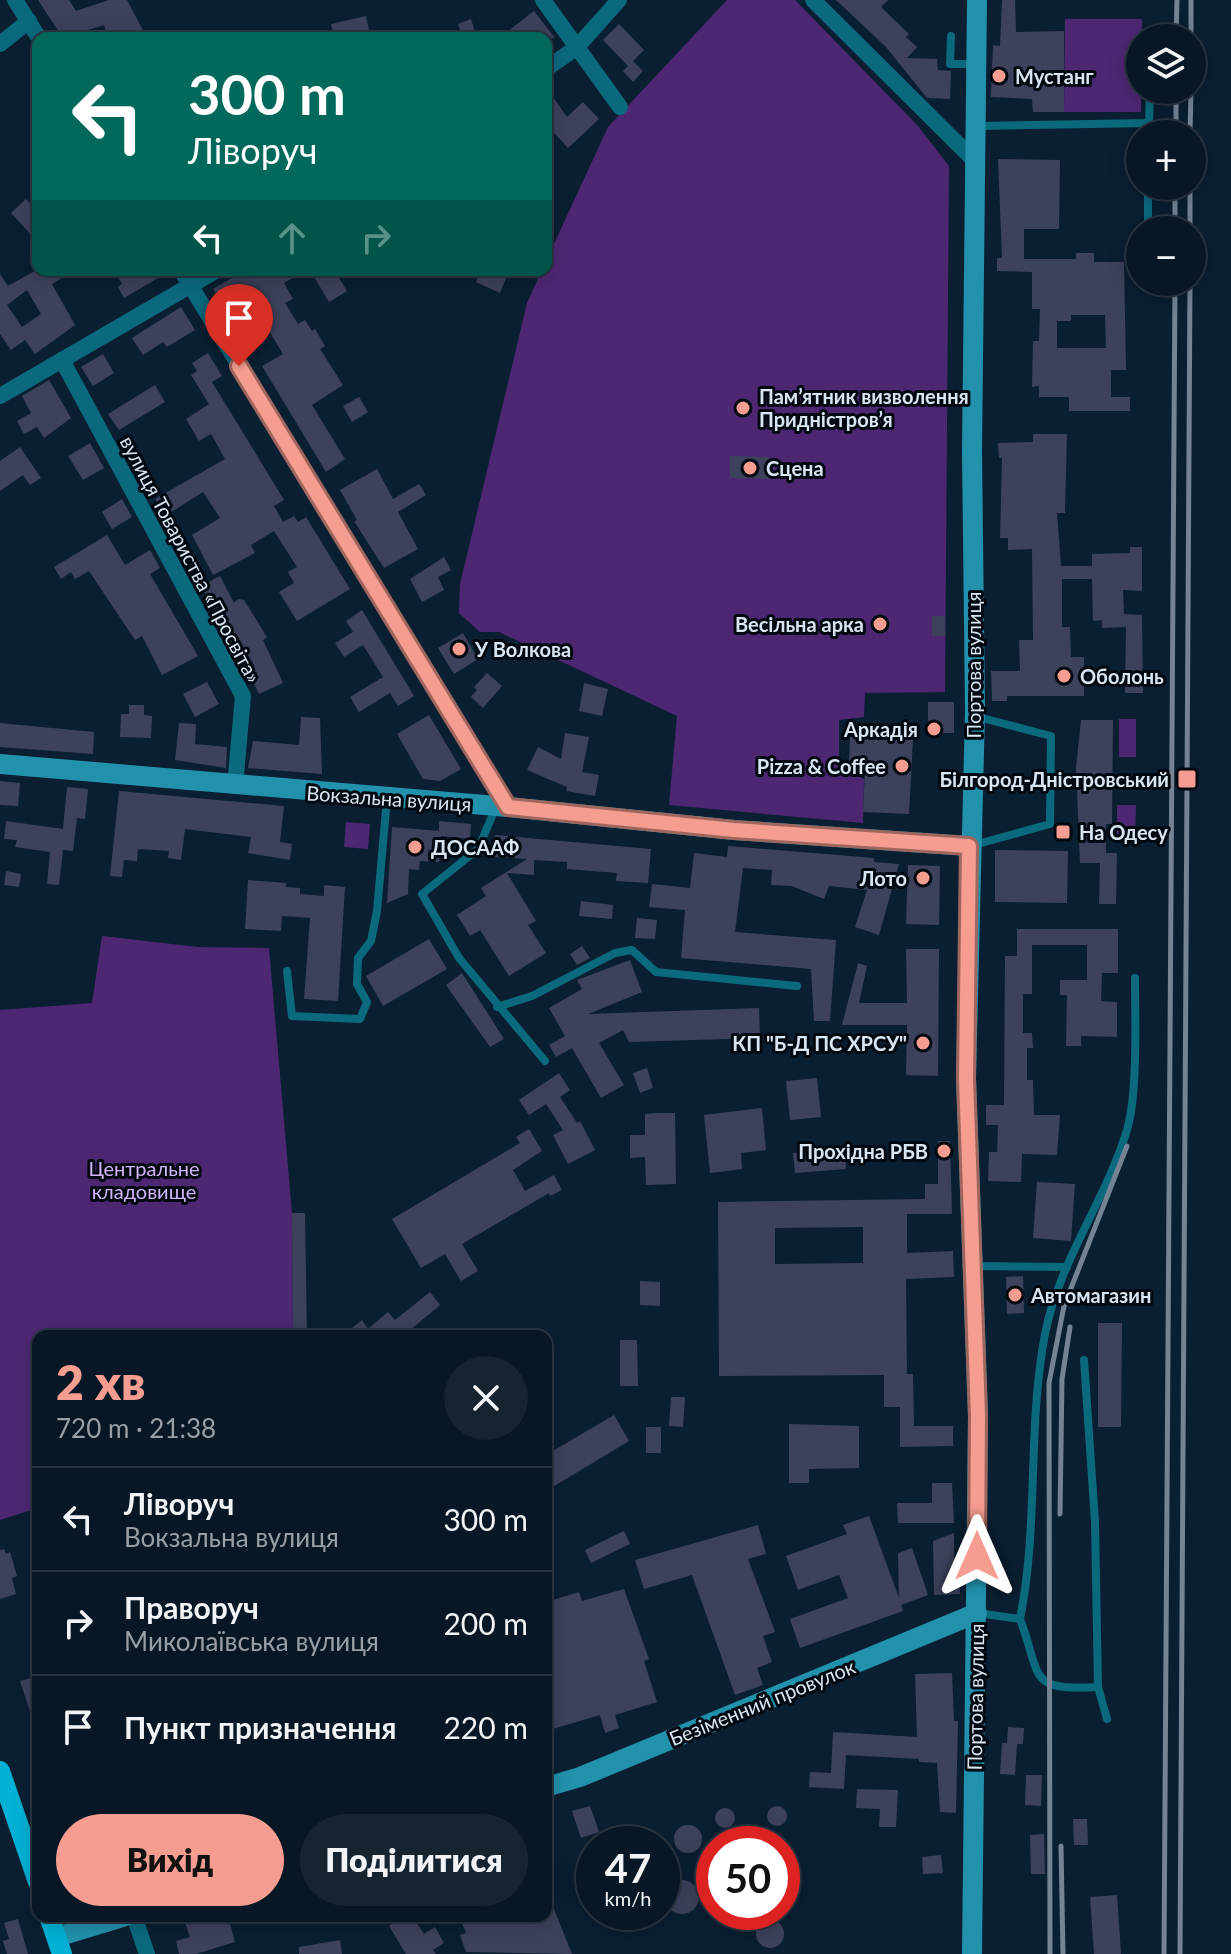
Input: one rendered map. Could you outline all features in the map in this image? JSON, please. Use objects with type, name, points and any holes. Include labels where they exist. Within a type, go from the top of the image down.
[{"type":"main road","name":"Портова вулиця","points":[[972,1954],[978,1416],[966,1078],[969,846],[975,717],[972,451],[977,0]]},
{"type":"main road","name":"Вокзальна вулиця","points":[[0,764],[502,806],[734,830],[969,846]]},
{"type":"main road","name":"Безіменний провулок","points":[[552,1785],[580,1777],[977,1613]]},
{"type":"main road","points":[[0,1771],[32,1864]]},
{"type":"main road","points":[[51,1922],[59,1946],[113,1922]]},
{"type":"street","points":[[15,0],[35,32]]},
{"type":"street","points":[[543,0],[620,107]]},
{"type":"street","points":[[552,65],[577,47],[619,0]]},
{"type":"street","points":[[813,0],[976,162]]},
{"type":"street","points":[[0,44],[29,21]]},
{"type":"street","points":[[184,276],[502,806]]},
{"type":"street","points":[[0,396],[207,276]]},
{"type":"street","name":"вулиця Товариства «Просвіта»","points":[[62,360],[243,696],[235,786]]},
{"type":"street","points":[[136,1922],[147,1954]]},
{"type":"lane","points":[[951,36],[950,64],[976,64]]},
{"type":"lane","points":[[976,126],[1126,123]]},
{"type":"lane","points":[[969,846],[1050,824],[1051,736],[975,717]]},
{"type":"lane","points":[[287,971],[292,1016],[360,1019],[367,1002],[357,984],[358,958],[371,941],[377,911],[387,798]]},
{"type":"lane","points":[[502,806],[478,849],[422,894],[459,958],[545,1061]]},
{"type":"lane","points":[[497,1007],[532,996],[615,953],[632,950],[656,972],[797,986]]},
{"type":"lane","points":[[1098,1687],[1059,1689],[1048,1685],[1036,1671],[1020,1619],[1031,1567],[1038,1402],[1045,1333],[1067,1267],[1127,1129],[1134,1053],[1135,978]]},
{"type":"lane","points":[[972,1266],[1067,1267]]},
{"type":"lane","points":[[1084,1360],[1095,1522],[1098,1687],[1107,1719]]},
{"type":"lane","points":[[977,1613],[1020,1619]]},
{"type":"green space","points":[[727,0],[795,0],[918,126],[949,166],[945,692],[865,693],[864,717],[839,720],[839,766],[864,779],[863,823],[669,805],[677,716],[499,632],[480,632],[459,613],[460,584],[527,303],[539,276],[552,276],[552,248],[608,127]]},
{"type":"green space","points":[[1065,19],[1142,19],[1142,24],[1126,24],[1126,104],[1141,104],[1141,112],[1064,112]]},
{"type":"green space","points":[[1119,719],[1136,719],[1136,757],[1119,757]]},
{"type":"green space","points":[[1117,805],[1136,805],[1135,841],[1117,841]]},
{"type":"green space","points":[[346,822],[370,824],[368,849],[344,847]]},
{"type":"green space","name":"Центральне кладовище","points":[[102,936],[198,947],[269,948],[292,1213],[293,1330],[32,1330],[32,1510],[0,1520],[0,1010],[92,1003]]},
{"type":"building","points":[[38,0],[69,0],[76,11],[109,0],[127,0],[144,32],[106,32],[104,25],[82,32],[59,32]]},
{"type":"building","points":[[836,0],[888,0],[881,7],[909,34],[906,37],[917,47],[907,58],[937,59],[938,70],[951,71],[950,99],[927,98],[886,47]]},
{"type":"building","points":[[1002,0],[1015,0],[1016,32],[1064,31],[1064,112],[1033,112],[1032,99],[991,97],[993,45],[1000,46]]},
{"type":"building","points":[[534,11],[550,32],[508,32]]},
{"type":"building","points":[[366,16],[369,30],[333,32],[331,24]]},
{"type":"building","points":[[471,19],[475,32],[461,32],[458,24]]},
{"type":"building","points":[[619,24],[644,50],[633,61],[643,71],[633,82],[623,71],[628,66],[603,40]]},
{"type":"building","points":[[552,96],[567,117],[583,102],[599,119],[568,148],[552,131]]},
{"type":"building","points":[[998,159],[1060,160],[1059,229],[1024,229],[1024,259],[1076,259],[1076,253],[1094,253],[1094,262],[1124,262],[1126,370],[1111,370],[1111,397],[1130,397],[1130,411],[1069,411],[1069,397],[1039,397],[1039,386],[1032,387],[1033,341],[1039,341],[1040,309],[1032,309],[1032,272],[997,271],[997,258],[1002,258]],"holes":[[[1071,315],[1105,315],[1106,348],[1057,348],[1057,321],[1071,321]]]},
{"type":"building","points":[[26,199],[32,206],[32,236],[11,213]]},
{"type":"building","points":[[32,272],[32,276],[65,276],[52,284],[75,325],[35,354],[25,340],[11,350],[0,334],[0,274],[8,286]],"holes":[[[27,290],[41,314],[22,327],[7,305]]]},
{"type":"building","points":[[117,276],[161,276],[124,298],[118,287],[122,284]]},
{"type":"building","points":[[236,276],[296,276],[284,283],[293,299],[285,303],[298,324],[305,320],[312,331],[315,329],[325,346],[320,349],[343,385],[312,405],[345,459],[326,472],[262,366],[283,354],[261,318],[266,315],[253,294],[225,310],[213,289]]},
{"type":"building","points":[[314,276],[338,276],[347,291],[329,302]]},
{"type":"building","points":[[478,276],[506,278],[500,293],[476,282]]},
{"type":"building","points":[[181,307],[195,330],[167,347],[163,342],[143,355],[132,338]]},
{"type":"building","points":[[208,353],[222,376],[212,382],[284,500],[274,506],[283,522],[294,516],[298,522],[306,517],[350,589],[297,621],[279,592],[294,583],[288,572],[297,567],[274,531],[251,545],[255,553],[213,575],[192,535],[220,518],[203,492],[165,516],[155,499],[225,459],[211,434],[199,441],[186,419],[209,404],[191,375],[197,371],[192,363]]},
{"type":"building","points":[[103,354],[114,373],[93,386],[81,367]]},
{"type":"building","points":[[49,380],[71,418],[44,438],[37,427],[24,434],[17,421],[31,413],[22,396]]},
{"type":"building","points":[[155,385],[165,402],[119,430],[108,414]]},
{"type":"building","points":[[359,397],[368,412],[352,422],[343,406]]},
{"type":"building","points":[[1033,434],[1067,434],[1065,513],[1057,513],[1061,566],[1092,566],[1092,554],[1130,553],[1130,547],[1142,547],[1142,591],[1123,590],[1124,614],[1142,615],[1143,693],[1125,693],[1126,627],[1102,628],[1102,620],[1093,621],[1092,579],[1062,579],[1062,627],[1070,627],[1071,657],[1084,657],[1084,696],[1007,696],[1007,701],[992,701],[991,671],[1020,671],[1019,640],[1033,640],[1032,549],[1008,550],[1008,538],[1000,538],[1002,458],[999,458],[998,443],[1033,442]]},
{"type":"building","points":[[90,443],[104,468],[83,480],[68,456]]},
{"type":"building","points":[[20,447],[41,478],[30,485],[23,475],[0,491],[0,461]]},
{"type":"building","name":"Сцена","points":[[730,456],[769,457],[769,479],[730,478]]},
{"type":"building","points":[[377,469],[393,499],[419,484],[426,495],[398,512],[418,549],[384,568],[354,521],[357,520],[340,490]]},
{"type":"building","points":[[122,499],[132,517],[112,529],[102,512]]},
{"type":"building","points":[[107,535],[125,565],[150,550],[160,568],[150,574],[198,656],[162,675],[142,636],[135,640],[89,571],[75,579],[71,572],[61,579],[54,567]]},
{"type":"building","points":[[444,557],[451,570],[438,577],[444,590],[422,602],[410,579]]},
{"type":"building","points":[[220,576],[234,603],[238,599],[244,600],[267,637],[263,640],[283,683],[259,694],[247,669],[254,665],[218,607],[213,609],[201,586]]},
{"type":"building","points":[[362,610],[414,696],[398,706],[390,693],[359,712],[350,697],[383,677],[363,645],[344,657],[335,643],[353,632],[346,621]]},
{"type":"building","points":[[932,616],[945,616],[945,636],[932,636]]},
{"type":"building","points":[[463,633],[478,659],[454,674],[438,648]]},
{"type":"building","points":[[487,673],[502,686],[483,708],[471,697],[477,690],[474,687]]},
{"type":"building","points":[[207,682],[219,704],[195,717],[183,694]]},
{"type":"building","points":[[584,683],[608,689],[602,716],[579,711]]},
{"type":"building","points":[[928,702],[954,702],[954,733],[928,733]]},
{"type":"building","points":[[129,705],[144,705],[144,715],[152,716],[151,738],[120,737],[121,714],[129,714]]},
{"type":"building","points":[[429,715],[461,769],[440,781],[423,779],[397,734]]},
{"type":"building","points":[[301,717],[320,718],[322,774],[248,768],[253,741],[299,745]]},
{"type":"building","points":[[1081,720],[1113,720],[1112,824],[1106,824],[1106,853],[1117,853],[1116,904],[1099,904],[1100,863],[1080,863],[1076,768]]},
{"type":"building","points":[[0,723],[94,732],[93,754],[0,747]]},
{"type":"building","points":[[179,723],[196,724],[195,744],[227,747],[226,768],[175,760]]},
{"type":"building","points":[[565,733],[589,737],[582,772],[599,775],[595,796],[566,791],[567,787],[527,770],[538,747],[561,759]]},
{"type":"building","points":[[850,737],[913,739],[909,814],[863,812],[865,769],[849,768]]},
{"type":"building","points":[[0,781],[20,783],[18,806],[0,805]]},
{"type":"building","points":[[67,787],[88,789],[85,819],[77,818],[73,851],[63,850],[59,885],[47,884],[50,852],[15,847],[17,840],[4,839],[6,821],[63,829]]},
{"type":"building","points":[[119,791],[284,806],[280,842],[292,844],[290,860],[248,853],[251,837],[185,829],[181,860],[168,858],[169,851],[138,849],[137,861],[124,860],[122,877],[110,876]]},
{"type":"building","points":[[439,821],[471,824],[470,839],[441,836],[439,862],[420,861],[419,870],[409,869],[408,894],[387,903],[392,827],[439,831]]},
{"type":"building","points":[[495,835],[651,849],[648,883],[616,881],[617,873],[567,869],[567,862],[534,860],[534,875],[507,873],[536,921],[528,925],[546,953],[509,976],[480,930],[470,936],[457,915],[486,896],[481,888],[527,859],[494,857]]},
{"type":"building","points":[[728,846],[874,858],[874,862],[899,864],[879,935],[855,927],[867,890],[829,886],[824,899],[792,886],[771,885],[772,870],[743,868],[735,932],[836,940],[830,1021],[814,1021],[811,969],[681,958],[685,910],[649,907],[652,884],[690,888],[694,853],[727,857]]},
{"type":"building","points":[[995,850],[1068,851],[1067,903],[995,902]]},
{"type":"building","points":[[908,865],[940,866],[939,925],[906,924]]},
{"type":"building","points":[[6,871],[21,874],[19,887],[4,885]]},
{"type":"building","points":[[248,880],[286,883],[286,887],[300,888],[300,894],[324,896],[324,885],[345,887],[338,1001],[304,999],[310,918],[282,916],[281,931],[245,929]]},
{"type":"building","points":[[581,901],[613,905],[612,919],[579,916]]},
{"type":"building","points":[[637,918],[657,920],[655,939],[635,938]]},
{"type":"building","points":[[1017,929],[1118,929],[1118,973],[1102,973],[1101,1001],[1117,1002],[1117,1037],[1081,1036],[1081,1046],[1066,1046],[1067,995],[1060,995],[1060,980],[1087,980],[1087,945],[1032,945],[1032,994],[1023,994],[1023,1033],[1032,1033],[1033,1048],[1027,1048],[1027,1080],[1033,1080],[1034,1115],[1060,1115],[1057,1155],[1022,1154],[1021,1182],[988,1181],[989,1152],[997,1152],[998,1125],[986,1125],[986,1105],[1004,1105],[1005,956],[1017,956]]},
{"type":"building","points":[[429,939],[447,969],[383,1006],[366,976]]},
{"type":"building","points":[[582,946],[590,958],[577,965],[570,954]]},
{"type":"building","points":[[906,949],[939,949],[938,1076],[906,1075],[907,1025],[842,1025],[858,963],[867,966],[859,1003],[907,1003]]},
{"type":"building","points":[[630,960],[642,992],[588,1014],[759,1008],[760,1038],[629,1042],[623,1030],[599,1043],[624,1085],[601,1098],[572,1048],[556,1057],[549,1045],[565,1036],[549,1008],[582,989],[577,980]]},
{"type":"building","points":[[462,973],[504,1039],[490,1047],[446,985]]},
{"type":"building","points":[[647,1068],[653,1088],[640,1093],[633,1073]]},
{"type":"building","points":[[559,1073],[570,1090],[560,1097],[577,1123],[580,1121],[595,1150],[568,1164],[553,1135],[563,1130],[546,1104],[529,1115],[519,1100]]},
{"type":"building","points":[[817,1078],[821,1117],[790,1120],[786,1081]]},
{"type":"building","points":[[762,1108],[766,1150],[741,1153],[742,1169],[710,1173],[704,1115]]},
{"type":"building","points":[[675,1113],[676,1184],[646,1185],[645,1157],[630,1158],[630,1135],[645,1135],[645,1114]]},
{"type":"building","points":[[529,1129],[542,1151],[513,1170],[525,1191],[554,1175],[562,1190],[550,1196],[549,1193],[462,1244],[478,1271],[461,1281],[445,1254],[421,1268],[392,1219],[520,1143],[516,1137]]},
{"type":"building","points":[[938,1141],[950,1141],[952,1214],[907,1214],[907,1253],[953,1251],[954,1277],[906,1279],[907,1374],[913,1374],[914,1426],[953,1426],[953,1446],[900,1447],[900,1407],[884,1407],[884,1375],[719,1376],[718,1202],[925,1199],[925,1184],[938,1184]],"holes":[[[863,1227],[863,1263],[775,1264],[775,1228]]]},
{"type":"building","points":[[845,1149],[846,1169],[795,1173],[793,1153]]},
{"type":"building","points":[[1037,1182],[1075,1184],[1071,1241],[1033,1238]]},
{"type":"building","points":[[292,1213],[305,1213],[307,1330],[293,1330]]},
{"type":"building","name":"Автомагазин","points":[[1023,1276],[1024,1313],[1007,1314],[1006,1277]]},
{"type":"building","points":[[640,1281],[660,1282],[660,1306],[640,1305]]},
{"type":"building","points":[[430,1292],[440,1305],[410,1330],[350,1330],[362,1320],[368,1329],[388,1312],[395,1320]]},
{"type":"building","points":[[1098,1323],[1122,1323],[1121,1427],[1098,1427]]},
{"type":"building","points":[[620,1340],[637,1340],[638,1386],[620,1386]]},
{"type":"building","points":[[671,1397],[685,1397],[683,1427],[669,1426]]},
{"type":"building","points":[[614,1415],[629,1441],[552,1487],[552,1451]]},
{"type":"building","points":[[789,1424],[859,1426],[859,1468],[809,1469],[809,1483],[789,1483]]},
{"type":"building","points":[[646,1427],[661,1427],[661,1453],[646,1453]]},
{"type":"building","points":[[932,1483],[952,1483],[954,1523],[898,1523],[897,1503],[932,1503]]},
{"type":"building","points":[[869,1516],[899,1598],[898,1553],[912,1548],[928,1595],[901,1605],[903,1611],[800,1648],[790,1619],[848,1598],[839,1575],[798,1590],[786,1556],[847,1534],[843,1525]]},
{"type":"building","points":[[758,1525],[766,1554],[748,1559],[775,1632],[763,1636],[772,1662],[757,1668],[763,1685],[735,1695],[692,1575],[644,1589],[635,1560]]},
{"type":"building","points":[[624,1531],[630,1544],[591,1563],[585,1550]]},
{"type":"building","points":[[954,1533],[954,1574],[959,1573],[960,1594],[934,1595],[933,1541]]},
{"type":"building","points":[[4,1549],[6,1554],[10,1552],[17,1576],[12,1578],[16,1594],[0,1599],[0,1550]]},
{"type":"building","points":[[624,1589],[649,1659],[644,1661],[657,1702],[615,1715],[619,1728],[605,1733],[600,1715],[552,1729],[552,1600],[579,1592],[582,1601]]},
{"type":"building","points":[[952,1673],[954,1721],[958,1721],[956,1813],[940,1812],[937,1763],[919,1762],[919,1759],[846,1755],[844,1789],[809,1787],[810,1772],[831,1773],[833,1732],[917,1737],[915,1674]]},
{"type":"building","points":[[32,1678],[32,1718],[20,1681]]},
{"type":"building","points":[[1008,1727],[1024,1728],[1023,1744],[1017,1744],[1015,1775],[1000,1774],[1002,1743],[1007,1743]]},
{"type":"building","points":[[1026,1775],[1042,1775],[1041,1806],[1025,1805]]},
{"type":"building","points":[[857,1789],[898,1790],[896,1827],[879,1827],[880,1809],[856,1808]]},
{"type":"building","points":[[590,1806],[597,1826],[577,1826],[572,1811]]},
{"type":"building","points":[[773,1807],[781,1807],[786,1812],[786,1820],[781,1825],[773,1825],[768,1820],[768,1812]]},
{"type":"building","points":[[721,1809],[729,1809],[734,1814],[730,1826],[720,1826],[716,1822],[716,1814]]},
{"type":"building","points":[[1073,1819],[1087,1819],[1088,1845],[1074,1845]]},
{"type":"building","points":[[680,1828],[696,1828],[696,1850],[683,1852],[680,1850]]},
{"type":"building","points":[[1044,1834],[1045,1874],[1031,1874],[1030,1835]]},
{"type":"building","points":[[941,1855],[943,1873],[923,1874],[922,1857]]},
{"type":"building","points":[[680,1880],[694,1885],[696,1906],[689,1913],[680,1914]]},
{"type":"building","points":[[1117,1895],[1121,1954],[1094,1954],[1090,1897]]},
{"type":"building","points":[[552,1904],[572,1954],[466,1952],[460,1935],[466,1933],[461,1922],[552,1922]]},
{"type":"building","points":[[18,1919],[28,1954],[7,1954],[3,1941],[9,1939],[4,1923]]},
{"type":"building","points":[[185,1922],[230,1922],[235,1942],[196,1954],[179,1954],[176,1941],[190,1937]]},
{"type":"building","points":[[394,1922],[416,1922],[424,1934],[435,1927],[444,1943],[433,1950],[436,1954],[406,1954],[389,1926]]},
{"type":"building","points":[[757,1930],[783,1930],[783,1939],[775,1947],[765,1947],[757,1939]]},
{"type":"building","points":[[340,1940],[342,1954],[299,1954],[299,1947]]},
{"type":"railway","points":[[1176,24],[1177,0]]},
{"type":"railway","points":[[1191,0],[1191,24]]},
{"type":"railway","points":[[1176,104],[1176,120]]},
{"type":"railway","points":[[1190,120],[1191,104]]},
{"type":"railway","points":[[1175,200],[1175,216]]},
{"type":"railway","points":[[1190,200],[1190,216]]},
{"type":"railway","points":[[1164,1954],[1175,296]]},
{"type":"railway","points":[[1180,1954],[1190,296]]},
{"type":"railway","points":[[1050,1954],[1049,1383],[1064,1306],[1127,1146]]},
{"type":"railway","points":[[1060,1514],[1062,1379],[1070,1327]]},
{"type":"railway","points":[[1061,1846],[1063,1954]]},
{"type":"place","name":"Мустанг","points":[[999,76]]},
{"type":"place","name":"Пам’ятник визволення Придністров’я","points":[[743,408]]},
{"type":"place","name":"Сцена","points":[[750,468]]},
{"type":"place","name":"Весільна арка","points":[[880,624]]},
{"type":"place","name":"У Волкова","points":[[459,649]]},
{"type":"place","name":"Оболонь","points":[[1064,676]]},
{"type":"place","name":"Аркадія","points":[[934,729]]},
{"type":"place","name":"Pizza & Coffee","points":[[902,766]]},
{"type":"place","name":"Білгород-Дністровський","points":[[1187,779]]},
{"type":"place","name":"На Одесу","points":[[1063,832]]},
{"type":"place","name":"ДОСААФ","points":[[415,847]]},
{"type":"place","name":"Лото","points":[[923,878]]},
{"type":"place","name":"КП \"Б-Д ПС ХРСУ\"","points":[[923,1043]]},
{"type":"place","name":"Прохідна РБВ","points":[[944,1151]]},
{"type":"place","name":"Автомагазин","points":[[1015,1295]]},
{"type":"route","points":[[239,366],[508,807],[734,830],[969,846],[966,1078],[978,1416],[977,1556]]}]
